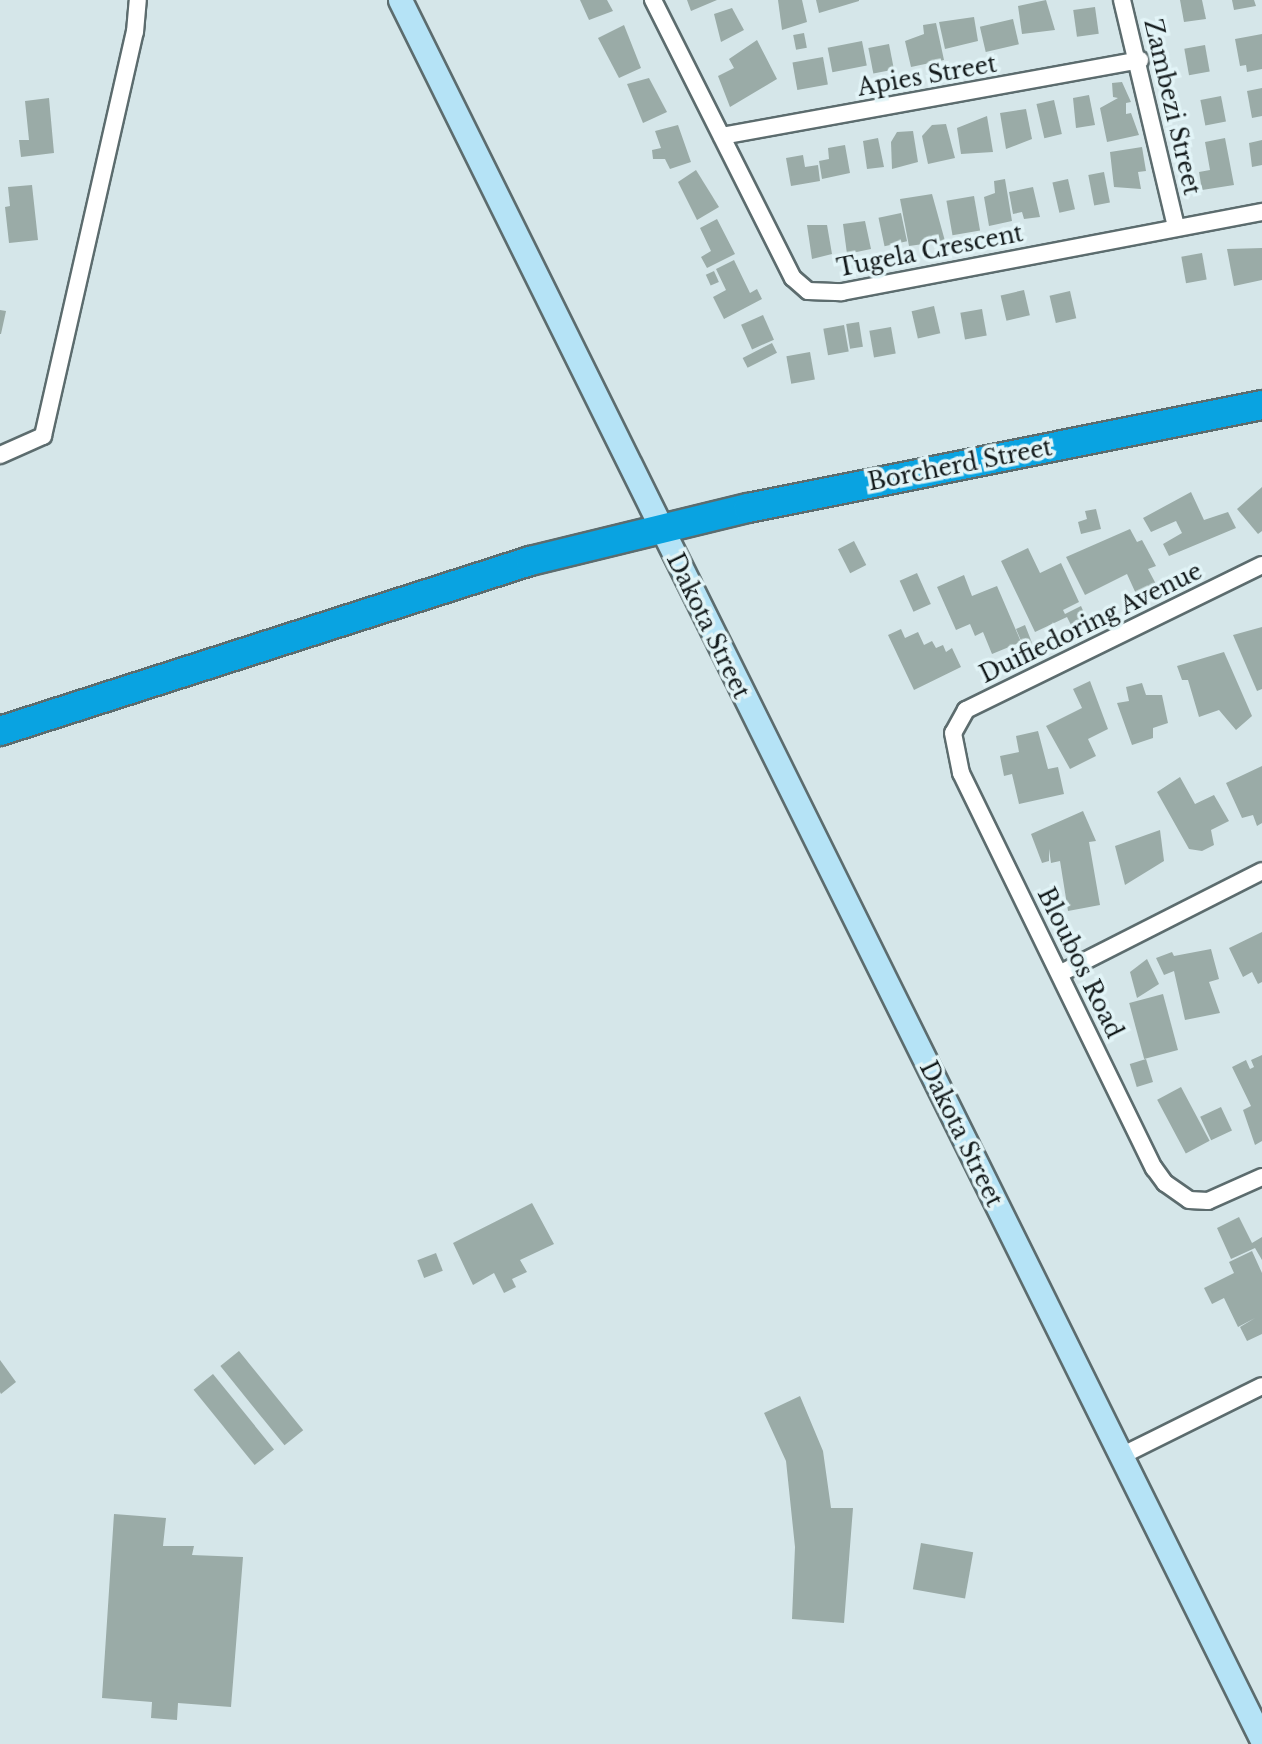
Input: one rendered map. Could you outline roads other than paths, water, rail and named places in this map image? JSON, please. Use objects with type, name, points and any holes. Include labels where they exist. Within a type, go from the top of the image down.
[{"type":"highway","name":"Borcherd Street","points":[[0,731],[506,569],[659,528],[1262,405]]},
{"type":"street","points":[[0,454],[43,436],[135,32],[138,0]]},
{"type":"street","name":"Dakota Street","points":[[400,0],[659,528],[1262,1740]]},
{"type":"street","name":"Tugela Crescent","points":[[653,0],[793,278],[815,293],[1262,212]]},
{"type":"street","name":"Zambezi Street","points":[[1122,0],[1139,60],[1176,226]]},
{"type":"street","name":"Apies Street","points":[[722,136],[1139,60]]},
{"type":"street","name":"Duifiedoring Avenue","points":[[953,733],[966,710],[1262,565]]},
{"type":"street","name":"Bloubos Road","points":[[953,733],[961,773],[1154,1168],[1165,1183],[1189,1200],[1209,1201],[1262,1177]]},
{"type":"street","points":[[1061,973],[1262,871]]},
{"type":"street","points":[[1121,1456],[1262,1386]]}]
